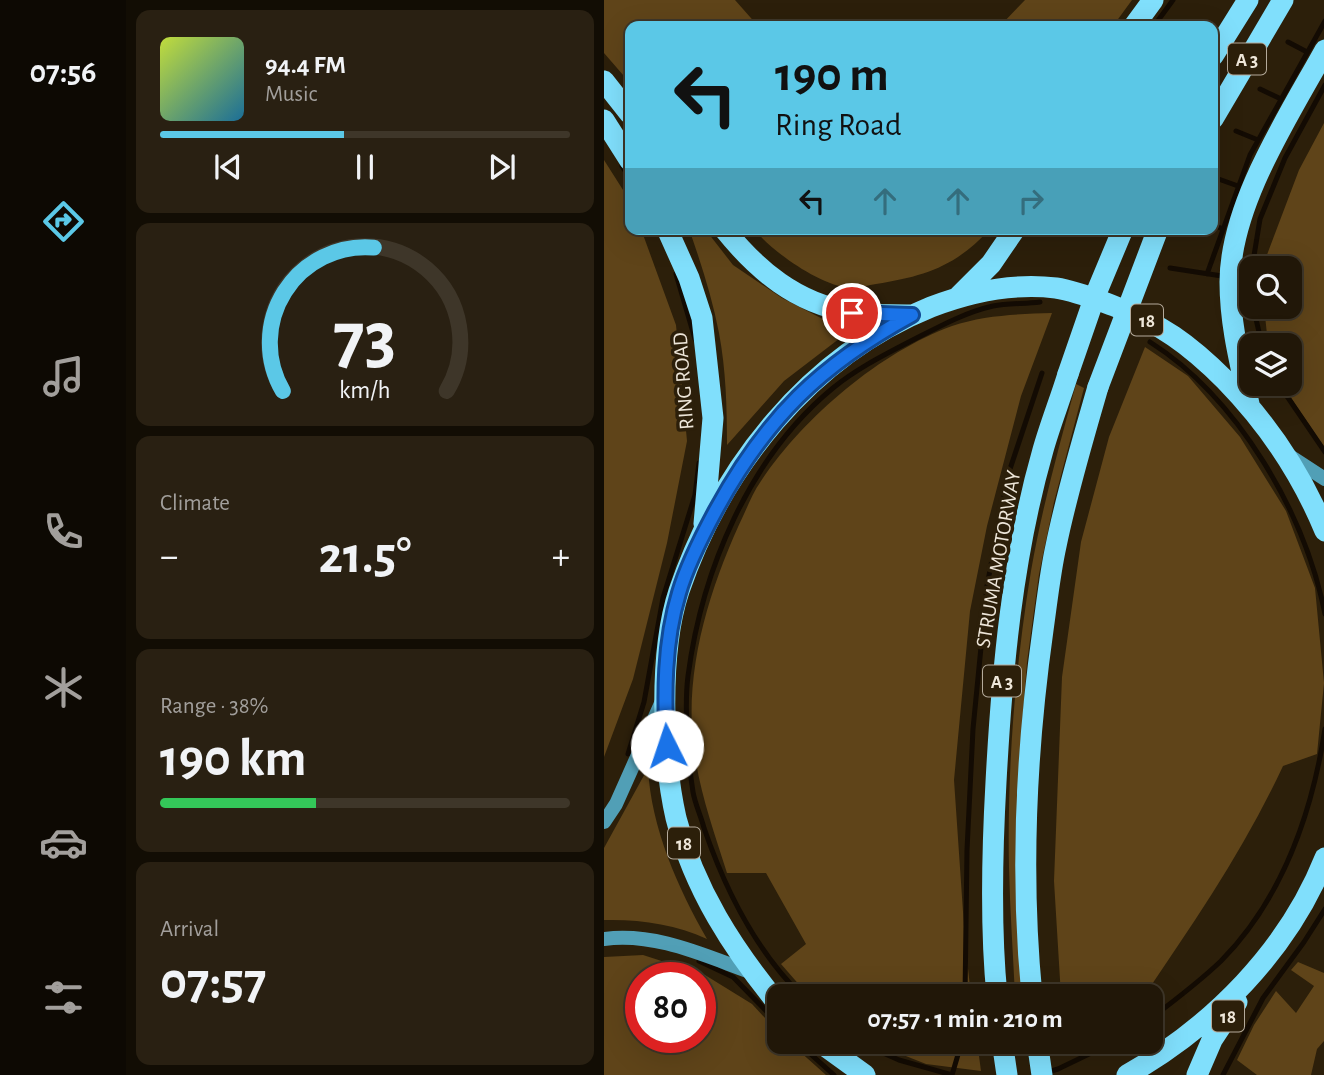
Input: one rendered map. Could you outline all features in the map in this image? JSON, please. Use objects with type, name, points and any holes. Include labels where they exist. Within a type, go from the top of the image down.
[{"type":"highway","points":[[1138,21],[1153,0]]},
{"type":"highway","name":"A 3","points":[[1218,48],[1248,0]]},
{"type":"highway","name":"A 3","points":[[1218,110],[1283,0]]},
{"type":"highway","points":[[1250,406],[1232,319],[1230,279],[1236,242],[1249,196],[1324,50]]},
{"type":"highway","points":[[604,81],[625,108]]},
{"type":"highway","points":[[604,120],[625,153]]},
{"type":"highway","name":"RING ROAD","points":[[669,235],[698,304],[705,344],[713,418],[702,535]]},
{"type":"highway","name":"18","points":[[730,235],[765,273],[790,292],[819,305],[852,313],[912,315]]},
{"type":"highway","points":[[959,296],[991,264],[1012,235]]},
{"type":"highway","name":"STRUMA MOTORWAY","points":[[997,984],[992,847],[1001,692],[1015,580],[1043,450],[1095,296],[1120,235]]},
{"type":"highway","name":"A 3","points":[[1032,984],[1026,849],[1027,788],[1035,694],[1055,549],[1071,480],[1098,387],[1156,235]]},
{"type":"highway","name":"18","points":[[767,990],[728,939],[707,901],[676,818],[669,771],[664,697],[678,593],[702,535],[751,450],[777,417],[807,386],[875,335],[912,315],[959,296],[1013,287],[1054,288],[1093,298],[1137,315],[1183,341],[1250,406],[1285,453],[1311,498],[1324,531]]},
{"type":"highway","name":"18","points":[[1197,1075],[1212,1040],[1298,908],[1324,858]]},
{"type":"highway","name":"18","points":[[1127,1075],[1171,1048],[1207,1019],[1265,960]]},
{"type":"highway","points":[[829,1054],[848,1075]]},
{"type":"highway","points":[[835,1054],[865,1075]]},
{"type":"highway","points":[[1004,1054],[1007,1075]]},
{"type":"highway","points":[[1039,1054],[1042,1075]]},
{"type":"main road","points":[[1285,453],[1324,479]]},
{"type":"main road","points":[[604,822],[616,804],[664,697]]},
{"type":"main road","points":[[604,939],[649,939],[693,951],[753,973]]},
{"type":"shaded area","points":[[604,0],[735,0],[754,21],[625,21],[625,77],[604,53]]},
{"type":"shaded area","points":[[1025,0],[1132,0],[1117,21],[1005,21]]},
{"type":"shaded area","points":[[1324,123],[1325,447],[1290,396],[1302,396],[1302,333],[1267,333],[1265,319],[1302,319],[1302,256],[1267,256],[1299,170]]},
{"type":"shaded area","points":[[604,160],[625,193],[625,235],[643,235],[676,325],[687,441],[667,543],[633,679],[604,757]]},
{"type":"shaded area","points":[[691,235],[710,235],[733,265],[782,298],[848,332],[784,381],[727,445],[723,361],[706,280]]},
{"type":"shaded area","points":[[759,235],[984,235],[964,252],[938,268],[910,277],[852,288],[837,286],[811,274],[772,248]]},
{"type":"shaded area","points":[[1052,313],[1021,396],[987,526],[970,611],[954,780],[970,984],[798,984],[781,964],[806,944],[766,873],[727,873],[697,766],[692,729],[694,673],[713,592],[733,539],[761,481],[778,457],[821,411],[871,370],[925,338],[964,322]]},
{"type":"shaded area","points":[[1145,347],[1188,376],[1240,437],[1286,511],[1315,588],[1324,683],[1317,754],[1283,766],[1236,855],[1152,984],[1060,984],[1054,881],[1062,677],[1081,542],[1109,437]]},
{"type":"shaded area","points":[[1076,384],[1084,388],[1054,502],[1039,574],[1027,662],[1019,765],[1022,984],[1014,984],[1009,831],[1016,681],[1035,547]]},
{"type":"shaded area","points":[[648,768],[660,835],[676,878],[707,939],[657,923],[604,920],[604,848]]},
{"type":"shaded area","points":[[643,955],[665,962],[625,962],[625,1053],[716,1053],[716,982],[752,1004],[767,1020],[767,1054],[803,1054],[826,1075],[604,1075],[604,957]]},
{"type":"shaded area","points":[[1298,962],[1324,973],[1324,1041],[1317,1049],[1311,1075],[1257,1075],[1237,1060],[1254,1025],[1276,991],[1296,1013],[1314,986],[1291,970]]},
{"type":"shaded area","points":[[901,1054],[979,1054],[981,1071],[926,1064]]},
{"type":"waterway","points":[[1158,21],[1173,0]]},
{"type":"waterway","points":[[1207,274],[1250,155],[1325,21]]},
{"type":"waterway","points":[[1288,42],[1307,52]]},
{"type":"waterway","points":[[1254,256],[1260,219],[1285,158],[1325,85]]},
{"type":"waterway","points":[[1260,89],[1281,99]]},
{"type":"waterway","points":[[1236,131],[1258,140]]},
{"type":"waterway","points":[[622,166],[625,170]]},
{"type":"waterway","points":[[1218,179],[1238,186]]},
{"type":"waterway","points":[[1218,227],[1223,229]]},
{"type":"waterway","points":[[1170,268],[1222,276]]},
{"type":"waterway","points":[[676,274],[695,339]]},
{"type":"waterway","points":[[791,984],[770,959],[743,918],[712,851],[693,792],[687,734],[688,676],[695,636],[718,556],[754,481],[777,447],[803,416],[833,388],[877,359],[959,317],[993,306],[1040,302]]},
{"type":"waterway","points":[[1256,319],[1259,333]]},
{"type":"waterway","points":[[1150,342],[1182,366],[1212,394],[1239,426],[1263,461],[1302,537],[1325,614]]},
{"type":"waterway","points":[[965,984],[967,850],[973,729],[987,586],[1008,475],[1042,373]]},
{"type":"waterway","points":[[1287,396],[1325,452]]},
{"type":"waterway","points":[[628,754],[644,702],[663,598],[695,495],[699,463]]},
{"type":"waterway","points":[[1163,1009],[1221,961],[1261,910],[1291,853],[1302,823],[1312,792],[1325,729]]},
{"type":"waterway","points":[[1223,1075],[1263,998],[1325,909]]},
{"type":"waterway","points":[[699,961],[733,977],[767,1012]]},
{"type":"waterway","points":[[811,1054],[834,1075]]},
{"type":"waterway","points":[[885,1054],[952,1075]]},
{"type":"waterway","points":[[952,1075],[958,1054]]},
{"type":"waterway","points":[[1045,1073],[1089,1054]]},
{"type":"route","points":[[667,746],[664,697],[678,593],[702,535],[729,486],[751,450],[777,417],[807,386],[875,335],[912,315],[852,313]]}]
